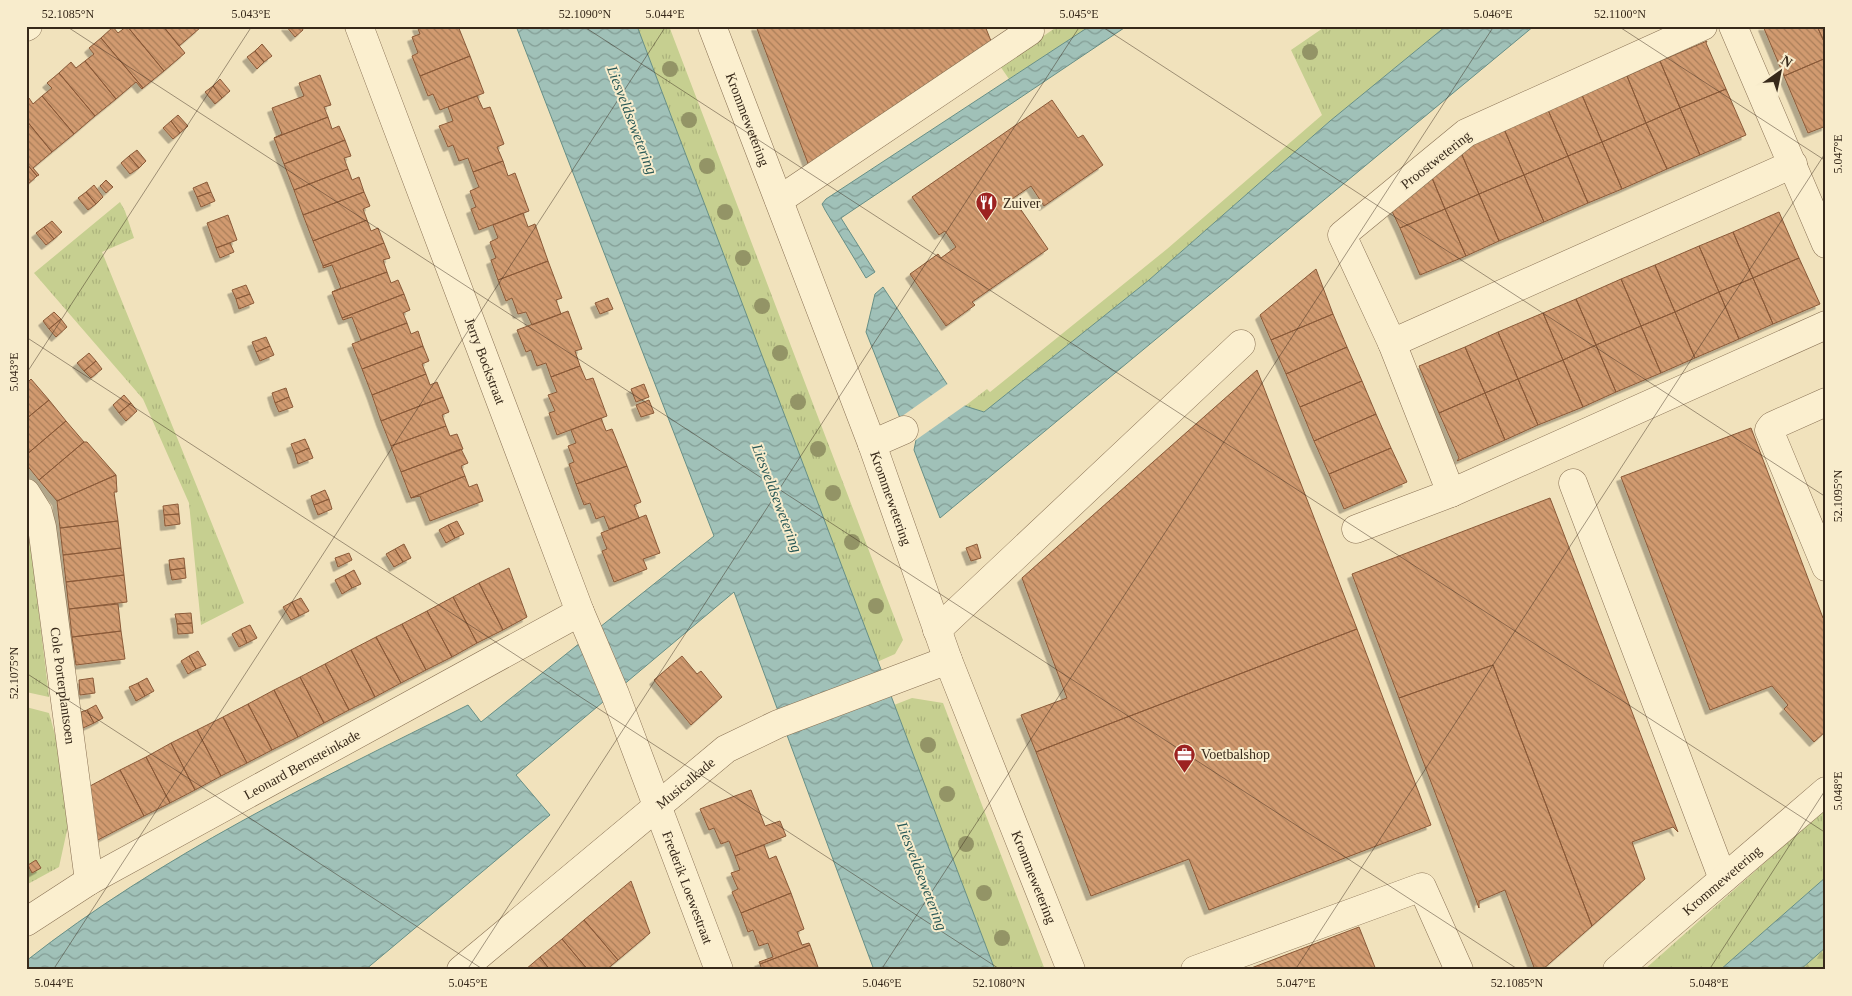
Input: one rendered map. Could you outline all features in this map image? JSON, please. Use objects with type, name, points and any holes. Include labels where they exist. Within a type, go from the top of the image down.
[{"type":"street","name":"Jerry Bockstraat","points":[[359,26],[584,622],[615,694]]},
{"type":"street","name":"Krommewetering","points":[[712,26],[872,444],[948,660],[1070,970]]},
{"type":"street","points":[[779,200],[1030,31],[1028,26]]},
{"type":"street","name":"Proostwetering","points":[[1451,493],[1392,343],[1342,235],[1466,133],[1703,26]]},
{"type":"street","points":[[1733,26],[1826,244]]},
{"type":"street","points":[[1392,343],[1793,164]]},
{"type":"street","points":[[1356,529],[1451,493],[1826,325]]},
{"type":"street","points":[[937,630],[1240,344]]},
{"type":"street","points":[[1826,402],[1772,426],[1769,430],[1826,566]]},
{"type":"street","points":[[872,444],[904,430]]},
{"type":"street","points":[[1573,483],[1723,879]]},
{"type":"street","name":"Cole Porterplantsoen","points":[[26,493],[38,512],[42,527],[89,881]]},
{"type":"street","name":"Leonard Bernsteinkade","points":[[26,922],[89,881],[584,622]]},
{"type":"street","name":"Musicalkade","points":[[461,970],[657,804],[726,749],[778,724],[948,660]]},
{"type":"street","name":"Frederik Loewestraat","points":[[615,694],[719,970]]},
{"type":"street","name":"Krommewetering","points":[[1616,970],[1826,791]]},
{"type":"street","points":[[1195,970],[1422,887],[1460,970]]},
{"type":"green space","points":[[637,26],[669,26],[903,640],[895,654],[877,662]]},
{"type":"green space","points":[[1058,26],[1090,26],[1009,79],[1000,66]]},
{"type":"green space","points":[[1326,26],[1446,26],[1330,121],[1149,280],[984,412],[965,406],[987,389],[990,392],[1167,249],[1322,115],[1291,50]]},
{"type":"green space","points":[[120,202],[134,238],[102,252],[244,603],[201,625],[189,503],[143,399],[34,273]]},
{"type":"green space","points":[[30,538],[49,697],[26,692],[26,540]]},
{"type":"green space","points":[[912,698],[943,703],[1045,970],[995,970],[894,705]]},
{"type":"green space","points":[[26,707],[49,713],[69,785],[71,812],[59,867],[26,885]]},
{"type":"green space","points":[[1826,808],[1826,877],[1720,970],[1644,970]]},
{"type":"green space","points":[[1826,947],[1826,970],[1800,970]]},
{"type":"water","name":"Liesveldsewetering","points":[[516,26],[637,26],[995,970],[874,970],[734,592],[516,775],[550,815],[365,970],[26,970],[26,961],[131,887],[185,853],[297,791],[468,705],[481,722],[714,536]]},
{"type":"water","points":[[1090,26],[1127,26],[841,218],[875,272],[866,278],[825,210],[822,204],[826,199]]},
{"type":"water","points":[[1446,26],[1534,26],[940,518],[914,450],[916,440],[900,418],[866,332],[875,294],[883,287],[947,384],[965,406],[984,412],[1149,280],[1330,121]]},
{"type":"water","points":[[1826,877],[1826,947],[1800,970],[1720,970]]},
{"type":"pier","points":[[949,383],[967,404],[913,442],[898,419]]},
{"type":"building","points":[[127,26],[164,71],[143,88],[101,38],[113,27],[118,33]]},
{"type":"building","points":[[127,26],[163,26],[185,53],[164,71]]},
{"type":"building","points":[[163,26],[199,26],[200,28],[179,46]]},
{"type":"building","points":[[286,26],[301,26],[303,30],[295,37]]},
{"type":"building","points":[[417,26],[458,26],[470,56],[420,76],[412,56],[418,53],[412,37],[420,34]]},
{"type":"building","points":[[756,26],[985,26],[991,41],[809,166]]},
{"type":"building","points":[[1763,26],[1817,26],[1826,46],[1826,58],[1784,76]]},
{"type":"building","points":[[1817,26],[1826,26],[1826,46]]},
{"type":"building","points":[[101,38],[142,89],[136,82],[116,99],[85,61],[94,54],[89,48]]},
{"type":"building","points":[[1707,41],[1706,43],[1726,89],[1680,108],[1660,61]]},
{"type":"building","points":[[262,44],[272,56],[264,62],[255,51]]},
{"type":"building","points":[[255,51],[264,62],[257,69],[247,57]]},
{"type":"building","points":[[470,56],[484,93],[440,110],[433,94],[428,96],[420,76]]},
{"type":"building","points":[[1826,58],[1826,126],[1808,133],[1784,76]]},
{"type":"building","points":[[85,61],[116,99],[95,116],[59,73],[71,62],[76,68]]},
{"type":"building","points":[[1660,61],[1680,108],[1646,123],[1627,76]]},
{"type":"building","points":[[59,73],[95,116],[74,134],[42,96],[52,88],[47,83]]},
{"type":"building","points":[[320,75],[331,105],[324,107],[328,117],[274,138],[282,134],[272,108],[304,96],[299,83]]},
{"type":"building","points":[[1627,76],[1646,123],[1602,142],[1582,95]]},
{"type":"building","points":[[220,79],[230,91],[222,98],[213,86]]},
{"type":"building","points":[[213,86],[222,98],[215,104],[205,92]]},
{"type":"building","points":[[1726,89],[1746,135],[1700,155],[1680,108]]},
{"type":"building","points":[[1582,95],[1602,142],[1568,156],[1548,110]]},
{"type":"building","points":[[42,96],[74,134],[52,152],[26,120],[26,100],[29,98],[33,104]]},
{"type":"building","points":[[477,96],[483,109],[490,107],[504,144],[497,147],[503,161],[473,172],[468,158],[459,161],[453,145],[448,147],[439,126],[453,121],[448,107]]},
{"type":"building","points":[[1052,100],[1078,138],[1083,135],[1103,165],[1044,206],[1031,186],[1009,201],[1014,207],[1017,204],[1048,249],[972,302],[975,305],[946,326],[910,274],[938,254],[941,258],[956,247],[945,231],[939,235],[912,197]]},
{"type":"building","points":[[1680,108],[1700,155],[1667,169],[1646,123]]},
{"type":"building","points":[[1548,110],[1568,156],[1524,175],[1504,129]]},
{"type":"building","points":[[178,115],[188,126],[180,133],[171,121]]},
{"type":"building","points":[[328,117],[332,129],[339,126],[345,140],[284,164],[274,138]]},
{"type":"building","points":[[26,120],[52,152],[33,168],[39,175],[37,176],[26,163]]},
{"type":"building","points":[[171,121],[180,133],[173,139],[163,128]]},
{"type":"building","points":[[1646,123],[1667,169],[1622,189],[1602,142]]},
{"type":"building","points":[[1504,129],[1524,175],[1479,194],[1459,148]]},
{"type":"building","points":[[345,140],[351,156],[344,158],[348,169],[294,190],[284,164]]},
{"type":"building","points":[[1602,142],[1622,189],[1588,203],[1568,156]]},
{"type":"building","points":[[1459,148],[1479,194],[1445,209],[1430,173]]},
{"type":"building","points":[[137,150],[146,161],[139,168],[129,156]]},
{"type":"building","points":[[129,156],[139,168],[130,174],[121,163]]},
{"type":"building","points":[[1568,156],[1588,203],[1544,222],[1524,175]]},
{"type":"building","points":[[503,161],[508,176],[515,173],[529,211],[479,230],[471,209],[476,207],[470,191],[479,187],[473,172]]},
{"type":"building","points":[[26,163],[37,176],[26,186]]},
{"type":"building","points":[[348,169],[352,180],[359,177],[364,192],[303,215],[294,190]]},
{"type":"building","points":[[1430,173],[1445,209],[1400,228],[1390,207]]},
{"type":"building","points":[[1524,175],[1544,222],[1499,241],[1479,194]]},
{"type":"building","points":[[106,180],[113,187],[106,193],[100,186]]},
{"type":"building","points":[[207,182],[211,192],[197,197],[193,188]]},
{"type":"building","points":[[94,185],[103,197],[96,204],[86,192]]},
{"type":"building","points":[[86,192],[96,204],[88,210],[78,198]]},
{"type":"building","points":[[211,192],[215,201],[201,207],[197,197]]},
{"type":"building","points":[[364,192],[370,206],[363,209],[367,220],[313,241],[303,215]]},
{"type":"building","points":[[1479,194],[1499,241],[1466,256],[1445,209]]},
{"type":"building","points":[[1445,209],[1466,256],[1420,275],[1400,228]]},
{"type":"building","points":[[1779,212],[1799,258],[1753,278],[1733,232]]},
{"type":"building","points":[[523,213],[528,227],[535,224],[548,261],[498,280],[491,260],[496,258],[490,242],[498,238],[493,225]]},
{"type":"building","points":[[228,215],[237,240],[216,248],[207,223]]},
{"type":"building","points":[[367,220],[371,231],[378,228],[384,243],[323,266],[313,241]]},
{"type":"building","points":[[52,221],[62,232],[54,239],[44,227]]},
{"type":"building","points":[[44,227],[54,239],[46,245],[36,233]]},
{"type":"building","points":[[1733,232],[1753,278],[1719,292],[1699,246]]},
{"type":"building","points":[[230,243],[234,252],[220,258],[216,248]]},
{"type":"building","points":[[384,243],[390,258],[383,260],[387,272],[332,292],[341,288],[332,265],[323,268],[323,266]]},
{"type":"building","points":[[1699,246],[1719,292],[1675,312],[1655,265]]},
{"type":"building","points":[[1799,258],[1820,304],[1773,324],[1753,278]]},
{"type":"building","points":[[548,261],[562,298],[556,300],[561,314],[532,325],[526,312],[518,314],[512,298],[506,301],[498,280]]},
{"type":"building","points":[[1655,265],[1675,312],[1641,326],[1621,279]]},
{"type":"building","points":[[1316,269],[1333,314],[1271,340],[1260,315]]},
{"type":"building","points":[[387,272],[391,283],[398,280],[404,294],[342,318],[332,292]]},
{"type":"building","points":[[1753,278],[1773,324],[1739,339],[1719,292]]},
{"type":"building","points":[[1621,279],[1641,326],[1596,345],[1576,299]]},
{"type":"building","points":[[246,285],[250,294],[236,299],[232,290]]},
{"type":"building","points":[[1719,292],[1739,339],[1695,358],[1675,312]]},
{"type":"building","points":[[250,294],[254,303],[239,309],[236,299]]},
{"type":"building","points":[[404,294],[410,310],[403,313],[407,323],[361,340],[352,317],[343,320],[342,318]]},
{"type":"building","points":[[608,298],[613,309],[600,314],[595,303]]},
{"type":"building","points":[[1576,299],[1596,345],[1563,360],[1543,313]]},
{"type":"building","points":[[568,311],[582,349],[575,351],[580,366],[551,377],[546,363],[537,366],[531,350],[526,352],[517,330]]},
{"type":"building","points":[[54,312],[61,319],[49,329],[43,321]]},
{"type":"building","points":[[1675,312],[1695,358],[1661,373],[1641,326]]},
{"type":"building","points":[[1543,313],[1563,360],[1518,379],[1498,332]]},
{"type":"building","points":[[1333,314],[1347,347],[1286,374],[1271,340]]},
{"type":"building","points":[[61,319],[67,327],[56,337],[49,329]]},
{"type":"building","points":[[407,323],[411,334],[418,331],[423,346],[362,369],[352,344]]},
{"type":"building","points":[[1641,326],[1661,373],[1616,392],[1596,345]]},
{"type":"building","points":[[1498,332],[1518,379],[1485,393],[1465,347]]},
{"type":"building","points":[[266,337],[270,346],[256,352],[252,342]]},
{"type":"building","points":[[1596,345],[1616,392],[1583,407],[1563,360]]},
{"type":"building","points":[[270,346],[274,355],[260,361],[256,352]]},
{"type":"building","points":[[423,346],[429,361],[422,364],[426,374],[372,395],[362,369]]},
{"type":"building","points":[[1347,347],[1362,381],[1300,407],[1286,374]]},
{"type":"building","points":[[1465,347],[1485,393],[1439,413],[1419,366]]},
{"type":"building","points":[[89,353],[96,361],[84,371],[77,363]]},
{"type":"building","points":[[1563,360],[1583,407],[1538,425],[1518,379]]},
{"type":"building","points":[[96,361],[102,369],[91,378],[84,371]]},
{"type":"building","points":[[580,366],[586,380],[593,378],[607,416],[557,435],[549,413],[555,411],[548,395],[557,392],[551,377]]},
{"type":"building","points":[[1257,370],[1357,629],[1036,752],[1021,715],[1067,698],[1022,578]]},
{"type":"building","points":[[426,374],[430,385],[437,382],[443,397],[381,421],[372,395]]},
{"type":"building","points":[[31,379],[49,400],[26,419],[26,384]]},
{"type":"building","points":[[1518,379],[1538,425],[1505,440],[1485,393]]},
{"type":"building","points":[[1362,381],[1376,414],[1314,441],[1300,407]]},
{"type":"building","points":[[644,384],[649,397],[636,402],[631,389]]},
{"type":"building","points":[[286,388],[289,397],[275,403],[272,393]]},
{"type":"building","points":[[1485,393],[1505,440],[1457,461],[1459,458],[1439,413]]},
{"type":"building","points":[[124,395],[131,403],[119,413],[113,405]]},
{"type":"building","points":[[289,397],[293,407],[279,412],[275,403]]},
{"type":"building","points":[[443,397],[449,412],[442,415],[446,426],[391,446],[381,421]]},
{"type":"building","points":[[49,400],[66,421],[26,455],[26,419]]},
{"type":"building","points":[[649,400],[654,413],[641,417],[636,405]]},
{"type":"building","points":[[131,403],[137,411],[126,421],[119,413]]},
{"type":"building","points":[[1376,414],[1391,448],[1329,474],[1314,441]]},
{"type":"building","points":[[601,418],[606,431],[612,429],[627,466],[576,484],[569,464],[574,462],[568,446],[576,443],[571,430]]},
{"type":"building","points":[[66,421],[84,442],[39,480],[26,464],[26,455]]},
{"type":"building","points":[[446,426],[450,436],[457,434],[463,449],[401,472],[391,446]]},
{"type":"building","points":[[1751,428],[1823,618],[1826,616],[1826,731],[1814,742],[1784,709],[1788,705],[1772,686],[1710,710],[1621,477]]},
{"type":"building","points":[[305,439],[309,448],[295,454],[291,444]]},
{"type":"building","points":[[84,442],[87,442],[116,475],[57,501],[39,480]]},
{"type":"building","points":[[309,448],[313,458],[298,464],[295,454]]},
{"type":"building","points":[[1391,448],[1407,482],[1344,509],[1329,474]]},
{"type":"building","points":[[461,449],[468,463],[461,466],[465,476],[411,498],[401,472]]},
{"type":"building","points":[[627,466],[641,502],[634,505],[639,518],[609,529],[604,516],[596,519],[590,503],[584,505],[576,484]]},
{"type":"building","points":[[116,475],[117,492],[114,492],[118,521],[60,528],[57,501]]},
{"type":"building","points":[[465,476],[469,487],[477,484],[483,501],[430,521],[420,496],[411,498]]},
{"type":"building","points":[[325,490],[329,499],[314,505],[311,496]]},
{"type":"building","points":[[1550,498],[1678,832],[1673,827],[1632,842],[1645,879],[1592,926],[1493,665],[1399,698],[1352,574]]},
{"type":"building","points":[[329,499],[332,509],[318,515],[314,505]]},
{"type":"building","points":[[178,504],[179,514],[164,515],[163,506]]},
{"type":"building","points":[[179,514],[180,524],[165,526],[164,515]]},
{"type":"building","points":[[646,515],[660,553],[643,559],[647,569],[614,582],[602,551],[607,549],[601,533]]},
{"type":"building","points":[[118,521],[121,548],[63,555],[60,528]]},
{"type":"building","points":[[457,521],[464,534],[455,538],[448,525]]},
{"type":"building","points":[[448,525],[455,538],[446,543],[439,530]]},
{"type":"building","points":[[404,544],[411,558],[403,562],[395,549]]},
{"type":"building","points":[[977,544],[981,558],[971,561],[966,548]]},
{"type":"building","points":[[121,548],[124,575],[66,582],[63,555]]},
{"type":"building","points":[[395,549],[403,562],[394,567],[386,554]]},
{"type":"building","points":[[349,553],[352,560],[338,567],[335,558]]},
{"type":"building","points":[[184,558],[185,568],[170,570],[169,560]]},
{"type":"building","points":[[185,568],[186,578],[172,580],[170,570]]},
{"type":"building","points":[[509,568],[527,617],[503,630],[479,583]]},
{"type":"building","points":[[354,570],[361,584],[352,588],[345,575]]},
{"type":"building","points":[[124,575],[127,602],[69,609],[66,582]]},
{"type":"building","points":[[345,575],[352,588],[342,594],[335,580]]},
{"type":"building","points":[[479,583],[503,630],[477,643],[453,597]]},
{"type":"building","points":[[453,597],[477,643],[452,657],[427,611]]},
{"type":"building","points":[[301,598],[309,611],[299,616],[292,602]]},
{"type":"building","points":[[292,602],[299,616],[291,620],[283,607]]},
{"type":"building","points":[[118,604],[121,631],[72,637],[69,609]]},
{"type":"building","points":[[427,611],[452,657],[426,670],[402,624]]},
{"type":"building","points":[[191,613],[192,623],[177,624],[175,614]]},
{"type":"building","points":[[192,623],[193,633],[178,634],[177,624]]},
{"type":"building","points":[[402,624],[426,670],[401,683],[376,637]]},
{"type":"building","points":[[250,625],[257,638],[247,643],[241,629]]},
{"type":"building","points":[[241,629],[247,643],[239,647],[232,634]]},
{"type":"building","points":[[1357,629],[1431,825],[1209,910],[1189,859],[1091,896],[1036,752]]},
{"type":"building","points":[[121,631],[125,659],[76,665],[72,637]]},
{"type":"building","points":[[376,637],[401,683],[375,697],[351,650]]},
{"type":"building","points":[[351,650],[375,697],[349,710],[325,664]]},
{"type":"building","points":[[198,651],[206,665],[196,669],[189,656]]},
{"type":"building","points":[[189,656],[196,669],[188,674],[181,661]]},
{"type":"building","points":[[682,656],[697,674],[701,671],[722,697],[691,725],[654,680]]},
{"type":"building","points":[[325,664],[349,710],[324,723],[300,677]]},
{"type":"building","points":[[1493,665],[1592,926],[1542,970],[1535,970],[1505,890],[1479,901],[1479,908],[1399,698]]},
{"type":"building","points":[[300,677],[324,723],[298,737],[274,690]]},
{"type":"building","points":[[93,678],[95,693],[80,695],[79,680]]},
{"type":"building","points":[[147,678],[154,691],[145,696],[138,683]]},
{"type":"building","points":[[138,683],[145,696],[136,701],[129,687]]},
{"type":"building","points":[[274,690],[298,737],[272,750],[248,704]]},
{"type":"building","points":[[248,704],[272,750],[247,763],[223,717]]},
{"type":"building","points":[[96,705],[103,718],[94,723],[87,710]]},
{"type":"building","points":[[87,710],[94,723],[83,728],[81,712]]},
{"type":"building","points":[[223,717],[247,763],[221,776],[197,730]]},
{"type":"building","points":[[197,730],[221,776],[195,790],[171,743]]},
{"type":"building","points":[[171,743],[195,790],[170,803],[146,757]]},
{"type":"building","points":[[146,757],[170,803],[144,816],[120,770]]},
{"type":"building","points":[[120,770],[144,816],[96,841],[90,786]]},
{"type":"building","points":[[751,790],[765,826],[780,821],[786,836],[735,856],[729,841],[721,844],[714,828],[709,830],[700,809]]},
{"type":"building","points":[[764,845],[769,859],[776,856],[791,893],[741,913],[732,892],[738,889],[731,873],[740,870],[735,856]]},
{"type":"building","points":[[36,860],[41,868],[32,873],[28,865]]},
{"type":"building","points":[[631,881],[650,933],[618,960],[584,920]]},
{"type":"building","points":[[791,893],[804,929],[797,932],[802,945],[809,943],[810,945],[760,964],[759,962],[773,957],[768,943],[759,946],[753,930],[748,932],[741,913]]},
{"type":"building","points":[[584,920],[618,960],[606,970],[588,970],[562,939]]},
{"type":"building","points":[[1359,927],[1376,970],[1246,970]]},
{"type":"building","points":[[562,939],[588,970],[550,970],[540,957]]},
{"type":"building","points":[[810,945],[819,970],[762,970],[760,964]]},
{"type":"building","points":[[540,957],[550,970],[525,970]]},
{"type":"place","name":"Zuiver","points":[[987,222]]},
{"type":"place","name":"Voetbalshop","points":[[1185,773]]}]
